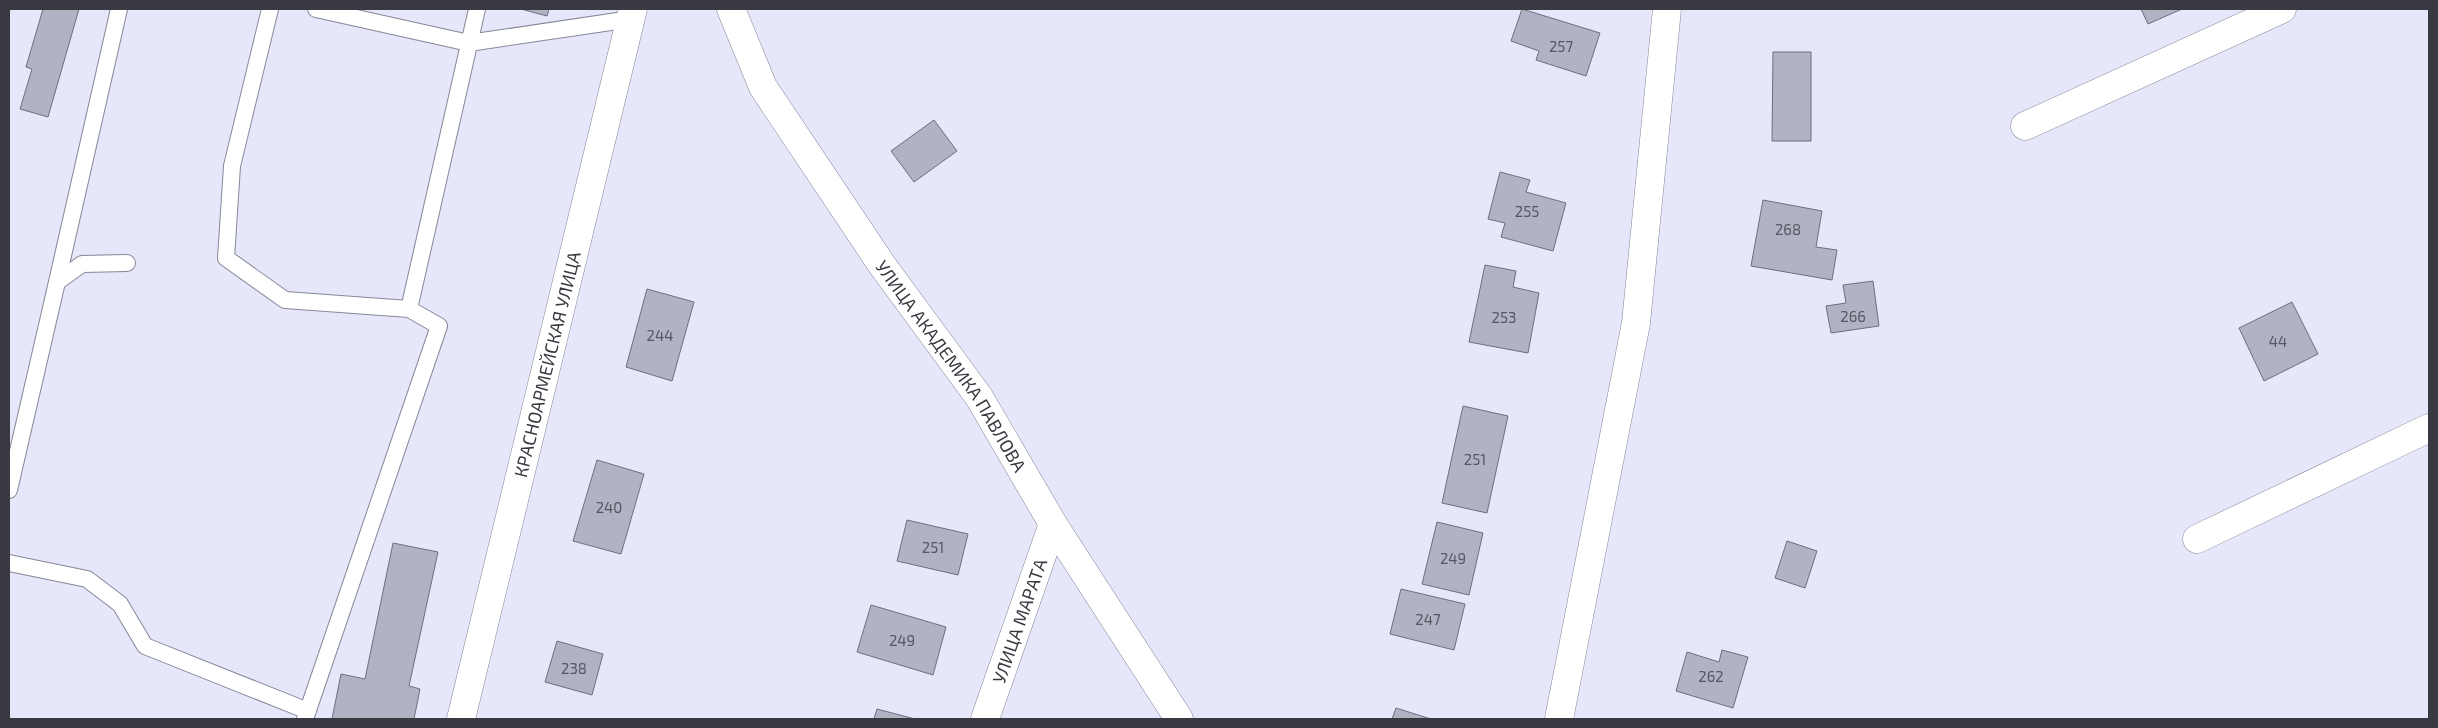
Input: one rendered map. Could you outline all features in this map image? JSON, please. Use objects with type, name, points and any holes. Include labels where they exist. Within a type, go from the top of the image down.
[{"type":"street","name":"УЛИЦА АКАДЕМИКА ПАВЛОВА","points":[[731,9],[763,87],[882,265],[979,397],[1053,524],[1180,719]]},
{"type":"street","points":[[1559,719],[1636,322],[1667,9]]},
{"type":"street","points":[[2025,126],[2282,9]]},
{"type":"street","name":"КРАСНОАРМЕЙСКАЯ УЛИЦА","points":[[461,719],[632,14]]},
{"type":"street","points":[[2197,539],[2429,428]]},
{"type":"street","name":"УЛИЦА МАРАТА","points":[[985,719],[1053,524]]},
{"type":"lane","points":[[9,490],[118,9]]},
{"type":"lane","points":[[9,563],[87,579],[120,604],[145,646],[306,715],[439,326],[409,309],[285,300],[226,258],[232,166],[270,9]]},
{"type":"lane","points":[[316,9],[469,43],[632,14]]},
{"type":"lane","points":[[409,309],[477,9]]},
{"type":"lane","points":[[57,282],[82,264],[127,263]]},
{"type":"building","points":[[43,9],[79,9],[48,117],[20,109],[32,69],[26,67]]},
{"type":"building","points":[[521,9],[549,9],[547,16]]},
{"type":"building","points":[[1522,9],[1600,33],[1586,76],[1536,60],[1539,51],[1511,41]]},
{"type":"building","points":[[2141,9],[2182,9],[2148,24]]},
{"type":"building","points":[[1773,52],[1811,52],[1811,141],[1772,141]]},
{"type":"building","points":[[934,120],[957,151],[914,182],[891,151]]},
{"type":"building","points":[[1500,172],[1530,180],[1526,192],[1566,203],[1553,251],[1501,237],[1505,223],[1488,219]]},
{"type":"building","points":[[1763,200],[1822,211],[1816,247],[1837,250],[1832,280],[1751,266]]},
{"type":"building","points":[[1485,265],[1516,271],[1513,287],[1539,293],[1528,353],[1469,342]]},
{"type":"building","points":[[1873,281],[1879,326],[1831,333],[1826,306],[1846,303],[1843,285]]},
{"type":"building","points":[[647,289],[694,302],[672,381],[626,367]]},
{"type":"building","points":[[2292,302],[2318,354],[2264,381],[2239,328]]},
{"type":"building","points":[[1463,406],[1508,416],[1487,513],[1442,503]]},
{"type":"building","points":[[597,460],[644,474],[621,554],[573,541]]},
{"type":"building","points":[[907,520],[968,534],[958,575],[897,561]]},
{"type":"building","points":[[1437,522],[1483,533],[1469,595],[1422,584]]},
{"type":"building","points":[[1787,541],[1817,551],[1805,588],[1775,578]]},
{"type":"building","points":[[393,543],[438,552],[409,686],[420,689],[414,719],[332,719],[341,674],[365,679]]},
{"type":"building","points":[[1401,589],[1465,604],[1454,650],[1390,634]]},
{"type":"building","points":[[871,605],[946,627],[933,675],[857,652]]},
{"type":"building","points":[[557,641],[603,654],[592,695],[545,682]]},
{"type":"building","points":[[1722,650],[1748,657],[1733,708],[1676,691],[1687,652],[1719,662]]},
{"type":"building","points":[[1396,708],[1431,719],[1392,719]]},
{"type":"building","points":[[877,709],[915,719],[874,719]]}]
